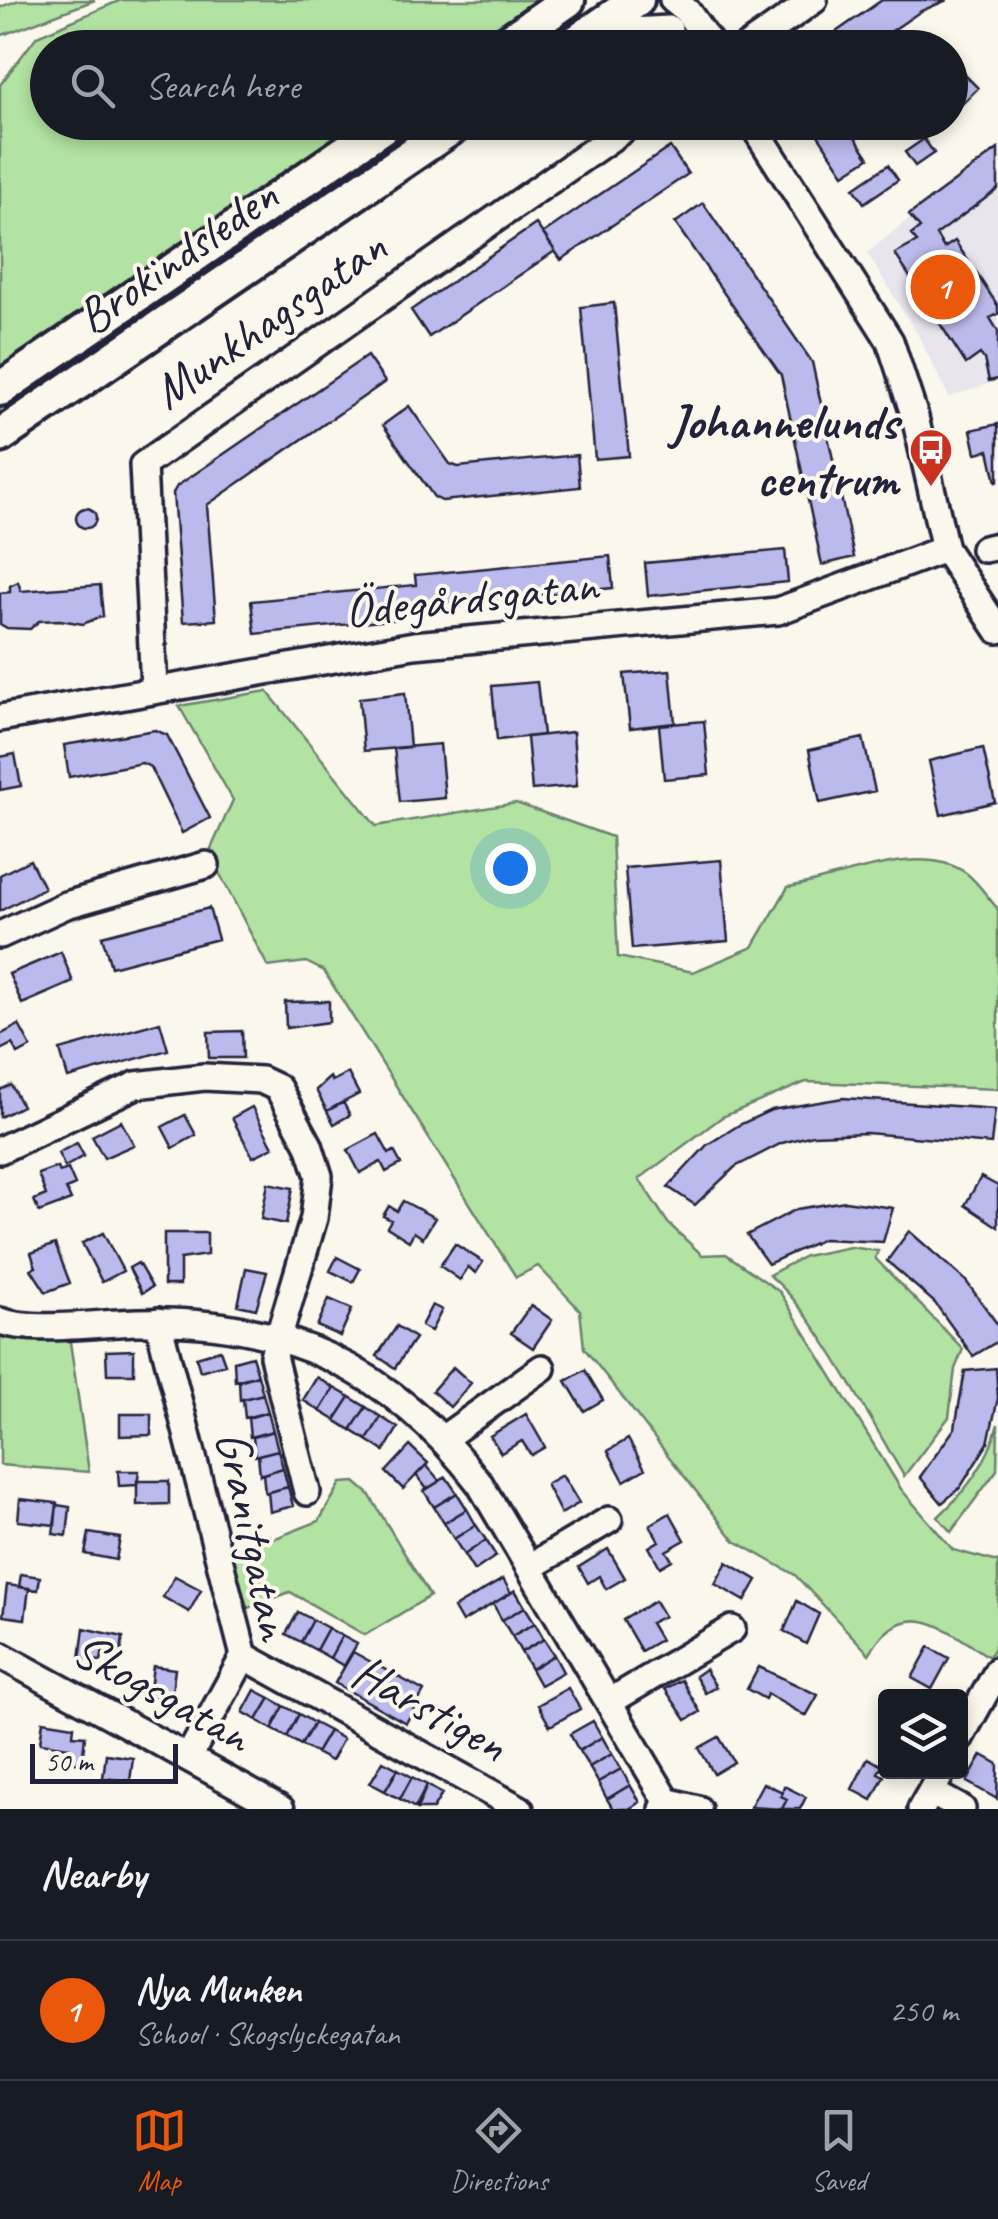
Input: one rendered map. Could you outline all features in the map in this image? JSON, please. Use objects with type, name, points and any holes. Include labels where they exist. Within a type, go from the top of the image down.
[{"type":"main road","points":[[525,30],[568,0]]},
{"type":"main road","points":[[594,30],[637,0]]},
{"type":"main road","name":"Brokindsleden","points":[[0,389],[363,140]]},
{"type":"main road","name":"Brokindsleden","points":[[0,436],[434,140]]},
{"type":"street","points":[[660,0],[673,30]]},
{"type":"street","points":[[673,0],[700,30]]},
{"type":"street","points":[[771,30],[814,0]]},
{"type":"street","points":[[629,30],[648,26],[657,30]]},
{"type":"street","name":"Munkhagsgatan","points":[[154,688],[143,465],[608,140]]},
{"type":"street","points":[[761,140],[890,341],[915,418],[945,550],[998,630]]},
{"type":"street","name":"Ödegårdsgatan","points":[[0,718],[425,643],[778,611],[945,550]]},
{"type":"street","points":[[0,935],[66,905],[206,864]]},
{"type":"street","points":[[0,1150],[136,1085],[204,1077],[261,1080],[274,1085],[310,1145],[318,1176],[314,1218],[278,1336],[274,1367],[307,1492]]},
{"type":"street","points":[[0,1321],[228,1324],[278,1336],[375,1380],[444,1438],[480,1484],[665,1805],[698,1809]]},
{"type":"street","name":"Granitgatan","points":[[158,1322],[244,1656],[188,1758]]},
{"type":"street","points":[[444,1438],[542,1368]]},
{"type":"street","points":[[530,1566],[609,1520]]},
{"type":"street","points":[[609,1702],[732,1629]]},
{"type":"street","name":"Skogsgatan","points":[[0,1655],[281,1809]]},
{"type":"street","name":"Harstigen","points":[[244,1656],[520,1809]]},
{"type":"street","points":[[968,1724],[998,1670]]},
{"type":"street","points":[[931,1791],[962,1809]]},
{"type":"shaded area","points":[[998,147],[998,381],[949,397],[918,335],[867,253]]},
{"type":"green space","points":[[19,0],[95,0],[0,36],[0,7]]},
{"type":"green space","points":[[121,0],[536,0],[491,30],[51,30]]},
{"type":"green space","points":[[30,45],[30,140],[332,140],[0,367],[0,85]]},
{"type":"green space","points":[[390,140],[410,140],[0,420],[0,407]]},
{"type":"green space","points":[[267,691],[376,826],[516,803],[612,837],[618,957],[693,972],[753,947],[788,887],[903,861],[947,864],[966,873],[998,909],[998,1089],[806,1082],[722,1117],[639,1179],[668,1223],[702,1255],[726,1254],[780,1292],[901,1489],[953,1550],[998,1562],[998,1639],[989,1657],[941,1627],[911,1620],[883,1635],[869,1654],[795,1575],[735,1541],[584,1348],[580,1310],[538,1266],[516,1277],[324,971],[306,962],[268,967],[209,853],[233,800],[179,706]]},
{"type":"green space","points":[[850,1247],[878,1251],[875,1258],[963,1349],[955,1369],[949,1417],[904,1476],[824,1341],[769,1275],[805,1256]]},
{"type":"green space","points":[[0,1332],[69,1335],[89,1472],[0,1465]]},
{"type":"green space","points":[[998,1424],[997,1470],[951,1532],[938,1517],[975,1475]]},
{"type":"green space","points":[[355,1482],[369,1494],[430,1596],[365,1635],[290,1592],[245,1609],[230,1556],[319,1521],[341,1483]]},
{"type":"building","points":[[882,0],[947,0],[921,11],[893,30],[839,30]]},
{"type":"building","points":[[968,78],[978,88],[968,98]]},
{"type":"building","points":[[821,140],[857,140],[869,158],[844,174]]},
{"type":"building","points":[[925,140],[934,153],[915,166],[905,152]]},
{"type":"building","points":[[670,147],[688,174],[561,260],[543,233]]},
{"type":"building","points":[[998,149],[998,189],[936,235],[944,248],[955,241],[998,306],[998,314],[990,318],[998,331],[998,379],[989,381],[984,359],[980,354],[966,364],[895,254],[917,242],[911,235],[920,228],[909,215]]},
{"type":"building","points":[[888,165],[898,180],[864,203],[854,188]]},
{"type":"building","points":[[703,203],[812,362],[854,557],[822,565],[781,375],[675,223]]},
{"type":"building","points":[[536,224],[555,251],[429,337],[411,310]]},
{"type":"building","points":[[614,303],[629,456],[595,459],[581,307]]},
{"type":"building","points":[[367,356],[385,382],[207,505],[216,620],[183,622],[173,493],[177,486]]},
{"type":"building","points":[[409,406],[450,464],[458,467],[577,455],[580,487],[442,501],[434,497],[383,425]]},
{"type":"building","points":[[998,424],[996,482],[989,450],[976,453],[971,430]]},
{"type":"building","points":[[82,508],[90,508],[96,518],[90,528],[82,528],[76,522],[76,514]]},
{"type":"building","points":[[785,550],[788,582],[648,596],[645,563]]},
{"type":"building","points":[[610,556],[613,588],[400,607],[401,619],[255,634],[251,601],[416,585],[415,575]]},
{"type":"building","points":[[18,582],[21,591],[100,585],[103,616],[83,624],[39,621],[30,629],[7,628],[0,624],[0,593],[10,592],[10,586]]},
{"type":"building","points":[[670,670],[675,723],[630,728],[624,674]]},
{"type":"building","points":[[537,682],[543,735],[497,740],[492,686]]},
{"type":"building","points":[[405,693],[410,747],[364,751],[359,698]]},
{"type":"building","points":[[704,721],[709,775],[664,779],[659,725]]},
{"type":"building","points":[[155,730],[167,735],[210,818],[182,833],[150,767],[142,763],[69,777],[64,745]]},
{"type":"building","points":[[573,732],[577,786],[532,790],[527,737]]},
{"type":"building","points":[[863,738],[875,791],[820,803],[809,750]]},
{"type":"building","points":[[440,744],[445,798],[400,802],[394,748]]},
{"type":"building","points":[[983,748],[995,802],[941,815],[929,761]]},
{"type":"building","points":[[15,754],[21,786],[0,790],[0,757]]},
{"type":"building","points":[[30,860],[44,888],[0,911],[0,875]]},
{"type":"building","points":[[721,860],[728,941],[632,949],[625,868]]},
{"type":"building","points":[[209,908],[218,939],[111,967],[102,936]]},
{"type":"building","points":[[61,952],[73,982],[22,1004],[9,974]]},
{"type":"building","points":[[329,1001],[329,1022],[286,1028],[285,1002]]},
{"type":"building","points":[[160,1022],[168,1050],[68,1078],[60,1050]]},
{"type":"building","points":[[19,1025],[31,1047],[18,1054],[12,1044],[0,1050],[0,1035]]},
{"type":"building","points":[[242,1031],[243,1058],[209,1058],[208,1032]]},
{"type":"building","points":[[348,1073],[359,1094],[327,1111],[316,1090],[330,1077],[332,1081]]},
{"type":"building","points":[[11,1085],[22,1106],[0,1117],[0,1090]]},
{"type":"building","points":[[843,1098],[995,1109],[991,1144],[867,1133],[813,1135],[782,1143],[735,1167],[695,1205],[668,1187],[707,1145],[739,1125],[771,1110]]},
{"type":"building","points":[[343,1102],[350,1115],[334,1124],[327,1111]]},
{"type":"building","points":[[252,1107],[273,1147],[253,1157],[232,1118]]},
{"type":"building","points":[[185,1115],[196,1135],[173,1148],[162,1127]]},
{"type":"building","points":[[121,1121],[134,1145],[104,1158],[92,1136]]},
{"type":"building","points":[[378,1134],[389,1154],[394,1151],[401,1164],[386,1172],[381,1162],[360,1173],[348,1150]]},
{"type":"building","points":[[77,1143],[84,1156],[65,1167],[58,1153]]},
{"type":"building","points":[[57,1167],[59,1172],[68,1169],[75,1185],[66,1189],[71,1200],[39,1212],[34,1200],[46,1195],[38,1174]]},
{"type":"building","points":[[981,1177],[998,1186],[998,1227],[965,1205]]},
{"type":"building","points":[[268,1183],[293,1188],[286,1224],[261,1219]]},
{"type":"building","points":[[403,1201],[435,1218],[423,1238],[414,1232],[409,1241],[387,1227],[391,1220],[383,1216],[389,1206],[397,1211]]},
{"type":"building","points":[[845,1201],[893,1208],[883,1242],[823,1239],[768,1264],[747,1235],[797,1209]]},
{"type":"building","points":[[909,1231],[966,1281],[998,1325],[998,1341],[973,1356],[935,1303],[887,1261]]},
{"type":"building","points":[[103,1233],[123,1271],[102,1282],[82,1243]]},
{"type":"building","points":[[164,1233],[207,1233],[207,1255],[180,1259],[180,1285],[164,1285]]},
{"type":"building","points":[[55,1244],[70,1283],[46,1292],[31,1269],[36,1267],[31,1253]]},
{"type":"building","points":[[455,1244],[483,1262],[476,1273],[468,1267],[460,1280],[440,1266]]},
{"type":"building","points":[[337,1257],[360,1269],[353,1282],[330,1271]]},
{"type":"building","points":[[138,1263],[152,1287],[142,1293],[129,1268]]},
{"type":"building","points":[[246,1268],[267,1272],[256,1309],[238,1305]]},
{"type":"building","points":[[329,1299],[352,1309],[340,1336],[317,1326]]},
{"type":"building","points":[[432,1305],[442,1310],[431,1331],[421,1326]]},
{"type":"building","points":[[531,1305],[552,1320],[533,1348],[511,1333]]},
{"type":"building","points":[[397,1326],[415,1338],[395,1368],[377,1356]]},
{"type":"building","points":[[134,1350],[134,1374],[107,1374],[106,1351]]},
{"type":"building","points":[[220,1350],[225,1364],[200,1371],[196,1357]]},
{"type":"building","points":[[252,1356],[258,1375],[235,1381],[234,1361]]},
{"type":"building","points":[[453,1367],[471,1383],[450,1407],[432,1391]]},
{"type":"building","points":[[996,1368],[998,1398],[988,1443],[960,1488],[942,1503],[920,1477],[955,1428],[965,1371]]},
{"type":"building","points":[[585,1370],[603,1400],[584,1411],[566,1381]]},
{"type":"building","points":[[258,1375],[263,1394],[240,1400],[239,1381]]},
{"type":"building","points":[[317,1377],[334,1388],[320,1411],[303,1400]]},
{"type":"building","points":[[334,1388],[350,1397],[335,1420],[320,1411]]},
{"type":"building","points":[[263,1394],[268,1412],[245,1418],[243,1399]]},
{"type":"building","points":[[350,1397],[366,1407],[351,1430],[335,1420]]},
{"type":"building","points":[[366,1407],[381,1417],[367,1440],[351,1430]]},
{"type":"building","points":[[268,1412],[273,1431],[250,1437],[248,1418]]},
{"type":"building","points":[[120,1414],[151,1414],[151,1435],[120,1436]]},
{"type":"building","points":[[526,1414],[545,1447],[531,1455],[522,1441],[501,1453],[490,1436]]},
{"type":"building","points":[[381,1417],[398,1428],[384,1451],[367,1440]]},
{"type":"building","points":[[273,1431],[278,1450],[255,1456],[253,1437]]},
{"type":"building","points":[[628,1439],[645,1469],[624,1481],[608,1451]]},
{"type":"building","points":[[410,1446],[428,1463],[403,1489],[386,1472]]},
{"type":"building","points":[[278,1450],[283,1468],[260,1475],[258,1455]]},
{"type":"building","points":[[426,1465],[440,1481],[427,1489],[416,1475]]},
{"type":"building","points":[[283,1468],[288,1487],[265,1493],[263,1474]]},
{"type":"building","points":[[118,1471],[139,1471],[137,1485],[119,1486]]},
{"type":"building","points":[[562,1475],[579,1503],[561,1514],[546,1484]]},
{"type":"building","points":[[446,1477],[457,1493],[434,1507],[424,1491]]},
{"type":"building","points":[[137,1481],[169,1481],[169,1504],[137,1505]]},
{"type":"building","points":[[288,1487],[293,1506],[270,1512],[268,1492]]},
{"type":"building","points":[[457,1493],[467,1509],[444,1523],[434,1507]]},
{"type":"building","points":[[20,1499],[57,1503],[55,1525],[18,1521]]},
{"type":"building","points":[[57,1505],[70,1507],[67,1536],[53,1534]]},
{"type":"building","points":[[467,1509],[476,1525],[454,1539],[444,1523]]},
{"type":"building","points":[[670,1513],[685,1540],[666,1551],[672,1560],[660,1567],[649,1547],[659,1541],[650,1525]]},
{"type":"building","points":[[476,1525],[486,1540],[464,1555],[454,1539]]},
{"type":"building","points":[[89,1533],[120,1538],[116,1560],[85,1554]]},
{"type":"building","points":[[486,1540],[496,1556],[474,1571],[464,1555]]},
{"type":"building","points":[[608,1549],[625,1578],[606,1589],[599,1576],[588,1583],[579,1567]]},
{"type":"building","points":[[727,1562],[757,1580],[745,1601],[715,1584]]},
{"type":"building","points":[[21,1574],[40,1577],[38,1590],[19,1587]]},
{"type":"building","points":[[175,1576],[201,1590],[189,1612],[163,1597]]},
{"type":"building","points":[[503,1579],[511,1593],[462,1622],[454,1608]]},
{"type":"building","points":[[7,1585],[29,1588],[25,1619],[3,1616]]},
{"type":"building","points":[[515,1590],[525,1607],[502,1620],[493,1604]]},
{"type":"building","points":[[655,1601],[664,1616],[650,1623],[660,1640],[641,1651],[623,1620]]},
{"type":"building","points":[[797,1601],[819,1614],[806,1644],[784,1631]]},
{"type":"building","points":[[525,1607],[535,1623],[512,1636],[502,1620]]},
{"type":"building","points":[[298,1612],[313,1620],[301,1642],[286,1634]]},
{"type":"building","points":[[313,1620],[328,1628],[316,1650],[301,1642]]},
{"type":"building","points":[[535,1623],[544,1639],[521,1652],[512,1636]]},
{"type":"building","points":[[84,1628],[123,1637],[121,1653],[103,1650],[101,1661],[80,1659]]},
{"type":"building","points":[[328,1628],[342,1636],[330,1658],[316,1650]]},
{"type":"building","points":[[342,1636],[357,1644],[344,1666],[330,1658]]},
{"type":"building","points":[[544,1639],[554,1655],[531,1669],[521,1652]]},
{"type":"building","points":[[929,1647],[949,1658],[932,1689],[912,1678]]},
{"type":"building","points":[[353,1652],[424,1691],[406,1723],[335,1683]]},
{"type":"building","points":[[554,1655],[563,1672],[540,1685],[531,1669]]},
{"type":"building","points":[[153,1666],[175,1669],[171,1700],[149,1697]]},
{"type":"building","points":[[759,1667],[818,1695],[806,1716],[767,1694],[765,1699],[747,1689]]},
{"type":"building","points":[[705,1669],[716,1687],[705,1693],[695,1676]]},
{"type":"building","points":[[682,1680],[700,1712],[686,1720],[665,1689]]},
{"type":"building","points":[[568,1688],[580,1709],[550,1726],[538,1705]]},
{"type":"building","points":[[255,1690],[270,1698],[257,1720],[243,1712]]},
{"type":"building","points":[[270,1698],[284,1706],[272,1729],[257,1720]]},
{"type":"building","points":[[284,1706],[299,1714],[287,1737],[272,1729]]},
{"type":"building","points":[[299,1714],[314,1723],[301,1745],[287,1737]]},
{"type":"building","points":[[43,1721],[74,1726],[73,1735],[85,1736],[82,1763],[67,1761],[69,1747],[40,1743]]},
{"type":"building","points":[[593,1721],[602,1737],[579,1751],[570,1734]]},
{"type":"building","points":[[314,1723],[329,1731],[316,1753],[301,1745]]},
{"type":"building","points":[[329,1731],[343,1739],[331,1761],[316,1753]]},
{"type":"building","points":[[602,1737],[612,1754],[589,1767],[579,1751]]},
{"type":"building","points":[[719,1737],[734,1762],[714,1774],[699,1748]]},
{"type":"building","points":[[106,1754],[133,1758],[130,1781],[103,1778]]},
{"type":"building","points":[[612,1754],[621,1769],[598,1782],[589,1767]]},
{"type":"building","points":[[982,1755],[998,1764],[997,1799],[967,1782]]},
{"type":"building","points":[[868,1758],[878,1764],[878,1779],[882,1779],[872,1800],[852,1789]]},
{"type":"building","points":[[383,1761],[398,1769],[385,1791],[370,1783]]},
{"type":"building","points":[[398,1769],[412,1777],[400,1799],[385,1791]]},
{"type":"building","points":[[621,1769],[630,1785],[607,1799],[598,1782]]},
{"type":"building","points":[[412,1777],[427,1785],[415,1808],[400,1799]]},
{"type":"building","points":[[763,1783],[783,1792],[781,1796],[787,1799],[782,1809],[750,1807]]},
{"type":"building","points":[[427,1785],[442,1794],[433,1809],[417,1809]]},
{"type":"building","points":[[630,1785],[640,1802],[629,1809],[613,1809],[607,1799]]},
{"type":"building","points":[[784,1786],[806,1797],[800,1809],[782,1809],[787,1799],[781,1796]]},
{"type":"place","name":"Nya Munken","points":[[943,287]]},
{"type":"place","name":"Johannelunds centrum","points":[[931,488]]}]
